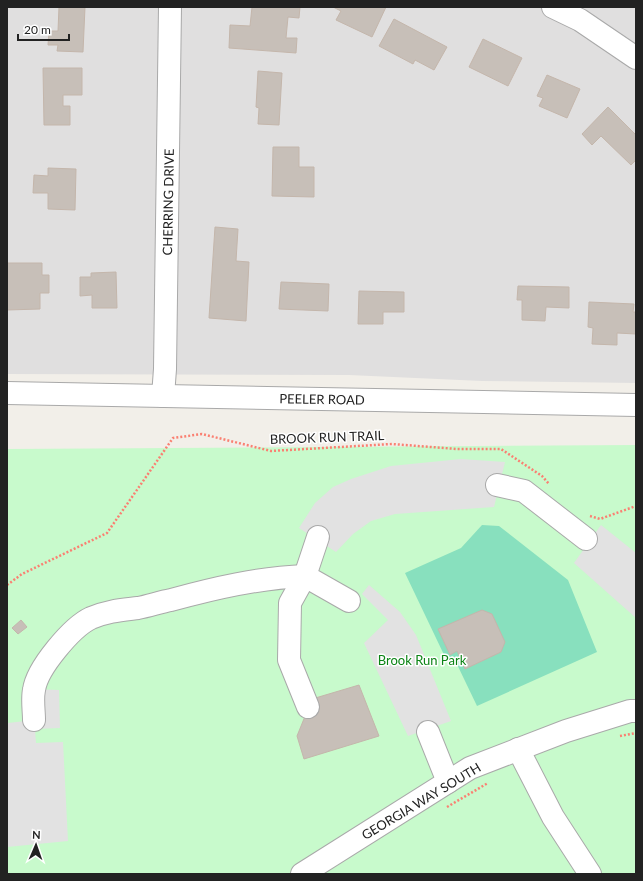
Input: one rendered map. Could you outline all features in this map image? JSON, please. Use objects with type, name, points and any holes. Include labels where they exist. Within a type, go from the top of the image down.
[{"type":"street","name":"CHERRING DRIVE","points":[[163,396],[166,369],[170,7]]},
{"type":"street","points":[[552,7],[580,20],[636,58]]},
{"type":"street","name":"PEELER ROAD","points":[[7,392],[636,406]]},
{"type":"street","points":[[497,485],[524,492],[586,539]]},
{"type":"street","points":[[308,707],[289,660],[290,603],[304,576],[318,537]]},
{"type":"street","points":[[34,720],[34,689],[44,668],[56,649],[90,618],[113,610],[140,608],[238,583],[273,577],[304,576],[349,601]]},
{"type":"street","name":"GEORGIA WAY SOUTH","points":[[306,873],[470,768],[566,731],[630,711],[636,711]]},
{"type":"street","points":[[428,732],[448,782]]},
{"type":"street","points":[[518,749],[553,817],[590,874]]},
{"type":"path","name":"BROOK RUN TRAIL","points":[[7,585],[22,574],[107,533],[173,438],[202,434],[271,451],[392,444],[457,449],[501,449],[542,476],[551,487]]},
{"type":"path","points":[[588,516],[600,519],[636,506]]},
{"type":"path","points":[[614,738],[636,733]]},
{"type":"path","points":[[441,811],[495,780]]},
{"type":"shaded area","points":[[7,7],[636,7],[636,383],[482,381],[349,375],[7,374]]},
{"type":"shaded area","points":[[461,459],[505,462],[494,507],[395,514],[371,521],[353,534],[336,552],[299,528],[315,503],[333,487],[351,479],[391,466]]},
{"type":"shaded area","points":[[601,525],[636,553],[636,618],[574,563]]},
{"type":"shaded area","points":[[369,585],[400,612],[416,635],[451,721],[408,736],[364,643],[388,620],[362,594]]},
{"type":"shaded area","points":[[34,689],[59,690],[60,728],[35,729],[36,743],[63,742],[68,841],[7,847],[7,716],[8,723],[34,720]]},
{"type":"green space","name":"Brook Run Park","points":[[636,445],[636,874],[7,874],[7,449]]},
{"type":"green space","points":[[482,525],[499,526],[568,580],[597,652],[477,706],[453,656],[446,659],[405,573],[461,548]]},
{"type":"building","points":[[59,7],[85,7],[83,52],[57,51],[58,45],[48,45],[49,31],[58,31]]},
{"type":"building","points":[[252,7],[300,7],[299,18],[288,17],[286,38],[297,38],[296,53],[229,48],[230,25],[250,26]]},
{"type":"building","points":[[333,7],[386,7],[372,37],[336,20],[341,11]]},
{"type":"building","points":[[394,19],[447,47],[434,70],[415,60],[413,64],[379,46]]},
{"type":"building","points":[[483,39],[522,58],[508,86],[469,67]]},
{"type":"building","points":[[43,68],[82,68],[82,95],[63,95],[63,106],[70,106],[70,125],[44,125]]},
{"type":"building","points":[[258,71],[282,73],[279,125],[258,124],[259,108],[256,107]]},
{"type":"building","points":[[547,75],[580,89],[567,118],[539,106],[543,98],[537,96]]},
{"type":"building","points":[[608,107],[636,135],[636,160],[631,165],[601,136],[592,145],[582,134]]},
{"type":"building","points":[[273,147],[299,147],[299,167],[314,167],[314,197],[272,196]]},
{"type":"building","points":[[48,168],[76,169],[75,210],[48,209],[48,193],[33,193],[34,175],[48,176]]},
{"type":"building","points":[[215,227],[238,229],[236,261],[249,262],[246,321],[209,318]]},
{"type":"building","points":[[7,263],[42,263],[42,275],[49,275],[49,293],[40,293],[40,309],[7,310]]},
{"type":"building","points":[[116,272],[117,308],[92,308],[92,295],[80,296],[80,277],[91,277],[91,273]]},
{"type":"building","points":[[281,282],[329,284],[328,311],[279,309]]},
{"type":"building","points":[[518,286],[569,287],[569,308],[546,307],[545,321],[522,320],[522,300],[517,300]]},
{"type":"building","points":[[359,291],[404,292],[404,312],[383,312],[383,324],[358,324]]},
{"type":"building","points":[[589,302],[634,304],[633,312],[636,312],[636,334],[617,333],[617,345],[592,344],[593,328],[588,327]]},
{"type":"building","points":[[482,610],[492,614],[505,642],[501,652],[465,669],[457,651],[450,655],[438,629]]},
{"type":"building","points":[[21,620],[27,627],[18,634],[12,628]]},
{"type":"building","points":[[359,685],[379,736],[304,759],[297,736],[312,699]]}]
